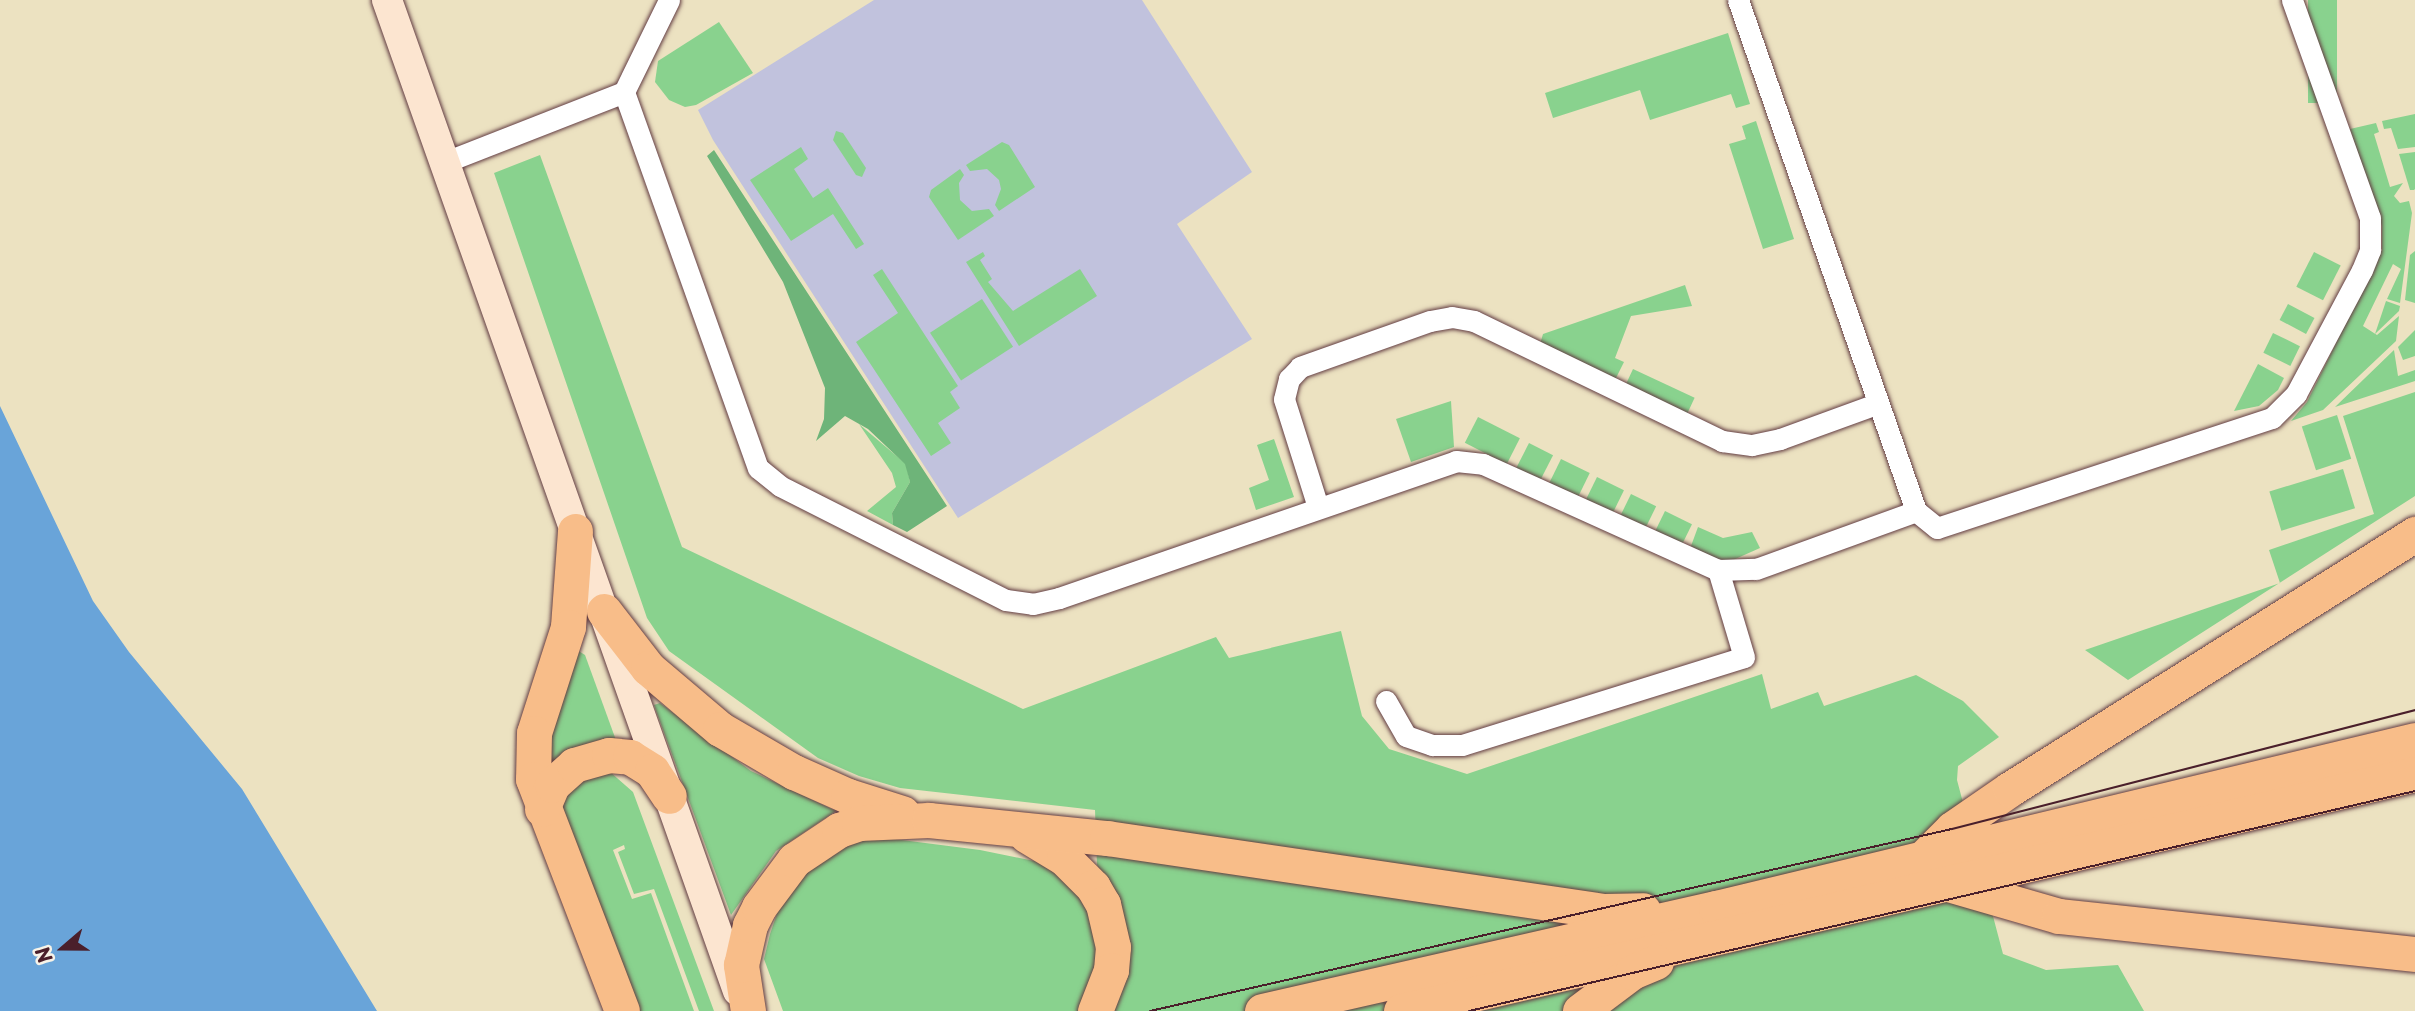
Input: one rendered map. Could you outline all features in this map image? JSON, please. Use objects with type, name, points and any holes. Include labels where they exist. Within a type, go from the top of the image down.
[{"type":"highway","points":[[575,530],[568,627],[534,733],[533,779],[542,809],[621,1011]]},
{"type":"highway","points":[[1933,869],[1952,829],[2010,789],[2415,534]]},
{"type":"highway","points":[[604,611],[665,684],[738,740],[848,796],[929,820],[1020,833],[1107,838],[1604,911],[1721,921]]},
{"type":"highway","points":[[1401,1011],[1721,921],[1933,869],[2415,740]]},
{"type":"highway","points":[[542,809],[552,785],[574,765],[609,755],[630,757],[652,771],[669,796]]},
{"type":"highway","points":[[1933,869],[2415,774]]},
{"type":"highway","points":[[747,1011],[741,965],[747,935],[776,881],[794,860],[839,830],[859,823],[929,820]]},
{"type":"highway","points":[[1020,833],[1065,858],[1093,887],[1103,904],[1113,947],[1111,970],[1095,1011]]},
{"type":"highway","points":[[1933,869],[2059,916],[2415,954]]},
{"type":"highway","points":[[1262,1011],[1721,921]]},
{"type":"highway","points":[[1580,1011],[1632,972],[1721,921]]},
{"type":"main road","points":[[387,0],[747,1011]]},
{"type":"street","points":[[443,163],[624,92],[669,0]]},
{"type":"street","points":[[1738,0],[1876,404],[1916,511],[1937,528],[2272,418],[2296,394],[2362,270],[2370,250],[2370,218],[2292,0]]},
{"type":"street","points":[[624,92],[743,435],[758,468],[780,486],[1006,600],[1033,604],[1456,461],[1472,461],[1718,570],[1756,569],[1916,511]]},
{"type":"street","points":[[1318,507],[1284,400],[1289,379],[1300,367],[1430,321],[1452,317],[1474,321],[1722,442],[1752,444],[1780,439],[1876,404]]},
{"type":"street","points":[[1386,701],[1406,736],[1432,745],[1462,746],[1744,657],[1718,570]]},
{"type":"shaded area","points":[[874,0],[1142,0],[1252,172],[1177,224],[1252,339],[958,518],[713,140],[698,110]]},
{"type":"green space","points":[[2308,0],[2337,0],[2337,103],[2308,103]]},
{"type":"green space","points":[[719,22],[753,73],[696,105],[685,107],[669,100],[655,82],[658,61]]},
{"type":"green space","points":[[1728,33],[1750,104],[1736,108],[1731,94],[1650,120],[1640,90],[1553,118],[1545,93]]},
{"type":"green space","points":[[2415,114],[2415,147],[2398,149],[2391,128],[2384,129],[2382,121]]},
{"type":"green space","points":[[1756,121],[1794,239],[1763,249],[1729,144],[1746,139],[1742,126]]},
{"type":"green space","points":[[2376,123],[2379,132],[2374,134],[2390,187],[2403,183],[2394,196],[2400,203],[2409,201],[2412,213],[2400,303],[2387,299],[2401,269],[2393,264],[2363,326],[2377,335],[2399,316],[2396,341],[2323,410],[2291,421],[2307,402],[2382,250],[2382,226],[2350,129]]},
{"type":"green space","points":[[836,131],[843,133],[866,168],[862,177],[856,175],[833,140]]},
{"type":"green space","points":[[1002,142],[1009,145],[1035,187],[999,211],[995,205],[1001,189],[999,180],[987,169],[970,171],[966,165]]},
{"type":"green space","points":[[801,147],[808,159],[794,169],[813,198],[828,188],[864,244],[856,249],[833,214],[791,241],[750,180]]},
{"type":"green space","points":[[714,150],[947,506],[907,532],[893,525],[892,513],[910,482],[905,464],[868,429],[845,416],[816,441],[824,419],[825,388],[783,282],[707,156]]},
{"type":"green space","points":[[2415,152],[2415,189],[2410,190],[2399,154]]},
{"type":"green space","points":[[540,155],[682,547],[1023,709],[1216,637],[1229,658],[1341,631],[1362,716],[1389,749],[1467,774],[1762,674],[1771,709],[1818,692],[1824,706],[1916,675],[1963,701],[1999,737],[1958,766],[1957,780],[2003,954],[2046,970],[2118,965],[2144,1011],[783,1011],[764,959],[770,934],[781,902],[798,879],[829,855],[861,839],[886,838],[980,850],[1103,875],[1097,865],[1095,810],[900,788],[859,776],[818,758],[669,651],[647,618],[494,173]]},
{"type":"green space","points":[[960,169],[964,175],[959,183],[960,200],[972,211],[989,209],[994,216],[958,240],[929,197],[931,190]]},
{"type":"green space","points":[[2415,251],[2415,303],[2405,300],[2410,255]]},
{"type":"green space","points":[[983,252],[985,256],[980,260],[992,279],[988,282],[1013,311],[1080,269],[1097,296],[1019,346],[966,262]]},
{"type":"green space","points":[[2314,252],[2341,266],[2323,300],[2296,287]]},
{"type":"green space","points":[[882,269],[958,386],[950,392],[960,408],[938,423],[951,443],[931,456],[856,342],[898,313],[873,275]]},
{"type":"green space","points":[[1685,285],[1692,306],[1631,316],[1615,358],[1624,362],[1615,380],[1540,344],[1543,334]]},
{"type":"green space","points":[[982,299],[1013,347],[961,381],[930,333]]},
{"type":"green space","points":[[2386,301],[2400,306],[2399,311],[2375,334]]},
{"type":"green space","points":[[2288,304],[2314,318],[2306,334],[2280,320]]},
{"type":"green space","points":[[2415,330],[2415,356],[2403,360],[2398,347]]},
{"type":"green space","points":[[2273,333],[2300,346],[2290,366],[2263,353]]},
{"type":"green space","points":[[2394,350],[2398,376],[2415,370],[2415,381],[2335,407]]},
{"type":"green space","points":[[2258,364],[2284,378],[2278,390],[2259,406],[2234,411]]},
{"type":"green space","points":[[1633,369],[1695,398],[1687,415],[1625,386]]},
{"type":"green space","points":[[2415,392],[2415,496],[2280,583],[2269,550],[2374,514],[2343,416]]},
{"type":"green space","points":[[1451,401],[1454,447],[1411,462],[1396,419]]},
{"type":"green space","points":[[2337,415],[2351,459],[2316,470],[2302,426]]},
{"type":"green space","points":[[1478,417],[1520,438],[1507,464],[1465,443]]},
{"type":"green space","points":[[859,424],[906,464],[910,482],[892,513],[893,525],[867,511],[896,487],[892,473]]},
{"type":"green space","points":[[1274,439],[1294,497],[1256,510],[1249,488],[1269,480],[1257,445]]},
{"type":"green space","points":[[1529,443],[1553,455],[1540,481],[1516,469]]},
{"type":"green space","points":[[1561,459],[1590,473],[1577,499],[1548,485]]},
{"type":"green space","points":[[2343,469],[2355,508],[2281,531],[2269,492]]},
{"type":"green space","points":[[1597,477],[1624,490],[1611,516],[1584,503]]},
{"type":"green space","points":[[1631,494],[1656,506],[1643,532],[1618,520]]},
{"type":"green space","points":[[1665,511],[1692,524],[1679,550],[1652,537]]},
{"type":"green space","points":[[1698,527],[1723,538],[1752,532],[1760,548],[1733,560],[1712,560],[1691,546]]},
{"type":"green space","points":[[2278,584],[2128,680],[2085,650]]},
{"type":"green space","points":[[577,650],[585,655],[617,743],[545,770],[553,709]]},
{"type":"green space","points":[[660,703],[751,771],[836,811],[776,851],[731,915],[656,711],[654,705]]},
{"type":"green space","points":[[609,771],[633,792],[714,1011],[699,1011],[654,889],[634,894],[618,852],[625,849],[624,845],[613,850],[632,899],[651,893],[694,1011],[639,1011],[562,810],[570,783]]},
{"type":"water","points":[[0,406],[93,601],[129,652],[242,789],[377,1011],[0,1011]]},
{"type":"tram line","points":[[1150,1011],[1952,829],[2415,710]]},
{"type":"tram line","points":[[1469,1011],[2415,791]]}]
